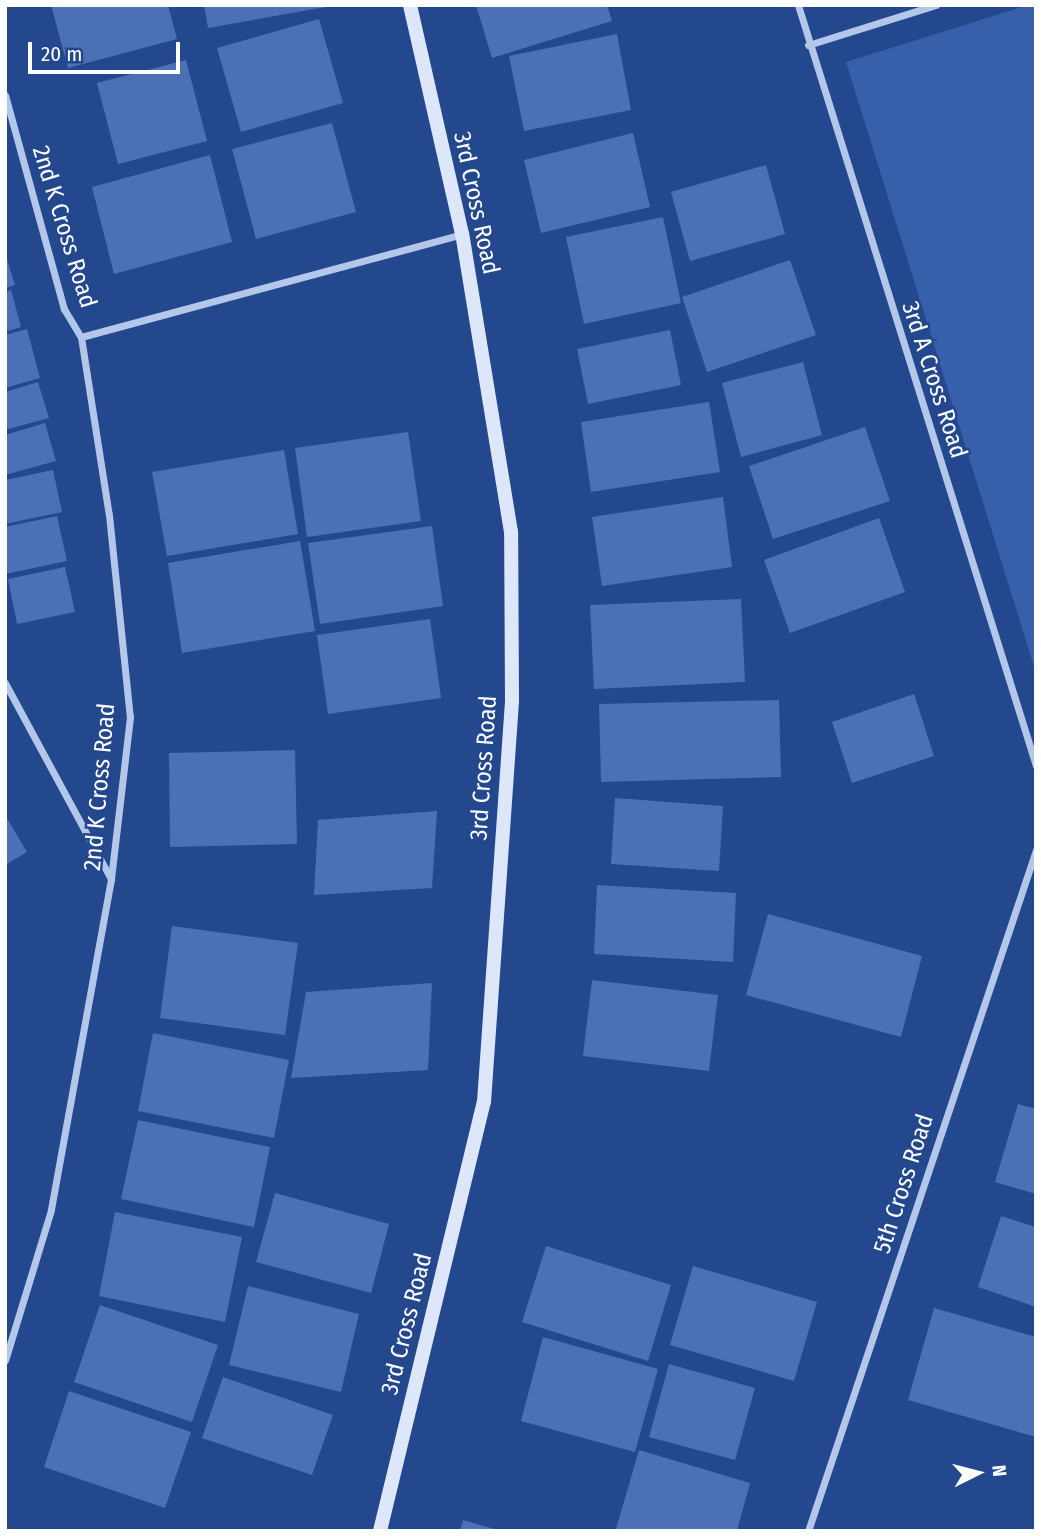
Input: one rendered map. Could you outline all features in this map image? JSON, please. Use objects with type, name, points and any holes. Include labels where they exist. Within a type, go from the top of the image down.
[{"type":"street","name":"3rd Cross Road","points":[[380,1531],[484,1102],[511,714],[511,532],[461,234],[410,5]]},
{"type":"street","name":"3rd A Cross Road","points":[[798,5],[808,45],[1036,766]]},
{"type":"street","points":[[808,45],[936,5]]},
{"type":"street","name":"2nd K Cross Road","points":[[5,95],[64,309],[81,337],[108,515],[130,717],[111,879],[51,1210],[5,1360]]},
{"type":"street","points":[[81,337],[461,234]]},
{"type":"street","points":[[5,683],[111,879]]},
{"type":"street","name":"5th Cross Road","points":[[808,1531],[1036,850]]},
{"type":"shaded area","points":[[1028,5],[1036,5],[1036,673],[846,62]]},
{"type":"building","points":[[51,5],[168,5],[177,39],[68,68]]},
{"type":"building","points":[[204,5],[326,5],[326,7],[208,28]]},
{"type":"building","points":[[476,5],[607,5],[612,21],[492,58]]},
{"type":"building","points":[[319,19],[343,103],[241,132],[217,48]]},
{"type":"building","points":[[617,34],[631,110],[524,131],[509,56]]},
{"type":"building","points":[[186,60],[207,141],[118,164],[97,83]]},
{"type":"building","points":[[332,123],[356,212],[256,239],[232,149]]},
{"type":"building","points":[[633,133],[650,207],[541,233],[524,160]]},
{"type":"building","points":[[210,155],[232,242],[114,274],[92,187]]},
{"type":"building","points":[[766,165],[785,234],[690,261],[671,192]]},
{"type":"building","points":[[663,217],[681,303],[584,324],[566,237]]},
{"type":"building","points":[[5,253],[15,285],[5,288]]},
{"type":"building","points":[[790,260],[816,335],[707,372],[682,297]]},
{"type":"building","points":[[11,290],[21,327],[5,332],[5,292]]},
{"type":"building","points":[[27,329],[40,378],[5,388],[5,335]]},
{"type":"building","points":[[670,330],[681,385],[588,404],[577,349]]},
{"type":"building","points":[[803,362],[822,435],[741,457],[722,383]]},
{"type":"building","points":[[38,382],[49,418],[5,430],[5,392]]},
{"type":"building","points":[[709,402],[720,472],[591,492],[581,422]]},
{"type":"building","points":[[45,423],[56,461],[5,475],[5,435]]},
{"type":"building","points":[[865,427],[890,501],[773,539],[749,466]]},
{"type":"building","points":[[408,432],[421,521],[307,537],[295,448]]},
{"type":"building","points":[[284,450],[298,534],[167,556],[152,472]]},
{"type":"building","points":[[53,470],[62,512],[5,524],[5,480]]},
{"type":"building","points":[[723,497],[732,567],[602,586],[592,517]]},
{"type":"building","points":[[57,516],[67,561],[5,574],[5,527]]},
{"type":"building","points":[[879,518],[905,592],[790,633],[764,560]]},
{"type":"building","points":[[432,526],[443,606],[320,624],[308,543]]},
{"type":"building","points":[[300,541],[315,631],[182,653],[168,563]]},
{"type":"building","points":[[65,567],[75,612],[17,624],[8,579]]},
{"type":"building","points":[[741,599],[745,682],[594,689],[590,605]]},
{"type":"building","points":[[430,619],[441,698],[328,714],[317,635]]},
{"type":"building","points":[[914,694],[934,756],[852,783],[832,722]]},
{"type":"building","points":[[779,700],[781,777],[601,782],[599,704]]},
{"type":"building","points":[[295,750],[297,844],[170,847],[169,753]]},
{"type":"building","points":[[615,798],[723,806],[719,871],[611,864]]},
{"type":"building","points":[[437,811],[432,888],[314,895],[318,820]]},
{"type":"building","points":[[5,815],[27,852],[5,865]]},
{"type":"building","points":[[597,885],[736,893],[733,962],[594,954]]},
{"type":"building","points":[[768,914],[922,956],[901,1037],[746,995]]},
{"type":"building","points":[[172,926],[298,943],[285,1035],[160,1018]]},
{"type":"building","points":[[592,980],[718,995],[709,1071],[583,1056]]},
{"type":"building","points":[[432,983],[428,1070],[291,1078],[306,992]]},
{"type":"building","points":[[153,1033],[289,1060],[274,1138],[138,1111]]},
{"type":"building","points":[[1018,1104],[1036,1109],[1036,1194],[995,1182]]},
{"type":"building","points":[[138,1120],[270,1147],[254,1227],[121,1199]]},
{"type":"building","points":[[275,1193],[389,1224],[371,1293],[256,1262]]},
{"type":"building","points":[[115,1212],[242,1237],[225,1322],[99,1296]]},
{"type":"building","points":[[1001,1216],[1036,1227],[1036,1307],[978,1287]]},
{"type":"building","points":[[546,1246],[671,1285],[648,1361],[522,1322]]},
{"type":"building","points":[[693,1266],[817,1302],[794,1381],[670,1345]]},
{"type":"building","points":[[248,1286],[359,1314],[341,1392],[229,1365]]},
{"type":"building","points":[[100,1305],[218,1345],[192,1422],[74,1382]]},
{"type":"building","points":[[934,1308],[1036,1337],[1036,1437],[908,1400]]},
{"type":"building","points":[[543,1337],[658,1369],[635,1452],[521,1421]]},
{"type":"building","points":[[669,1364],[755,1388],[735,1460],[649,1437]]},
{"type":"building","points":[[223,1377],[333,1415],[312,1475],[202,1438]]},
{"type":"building","points":[[69,1391],[191,1432],[165,1508],[44,1467]]},
{"type":"building","points":[[639,1450],[750,1483],[737,1531],[616,1529]]},
{"type":"building","points":[[463,1520],[498,1530],[498,1531],[460,1531]]}]
